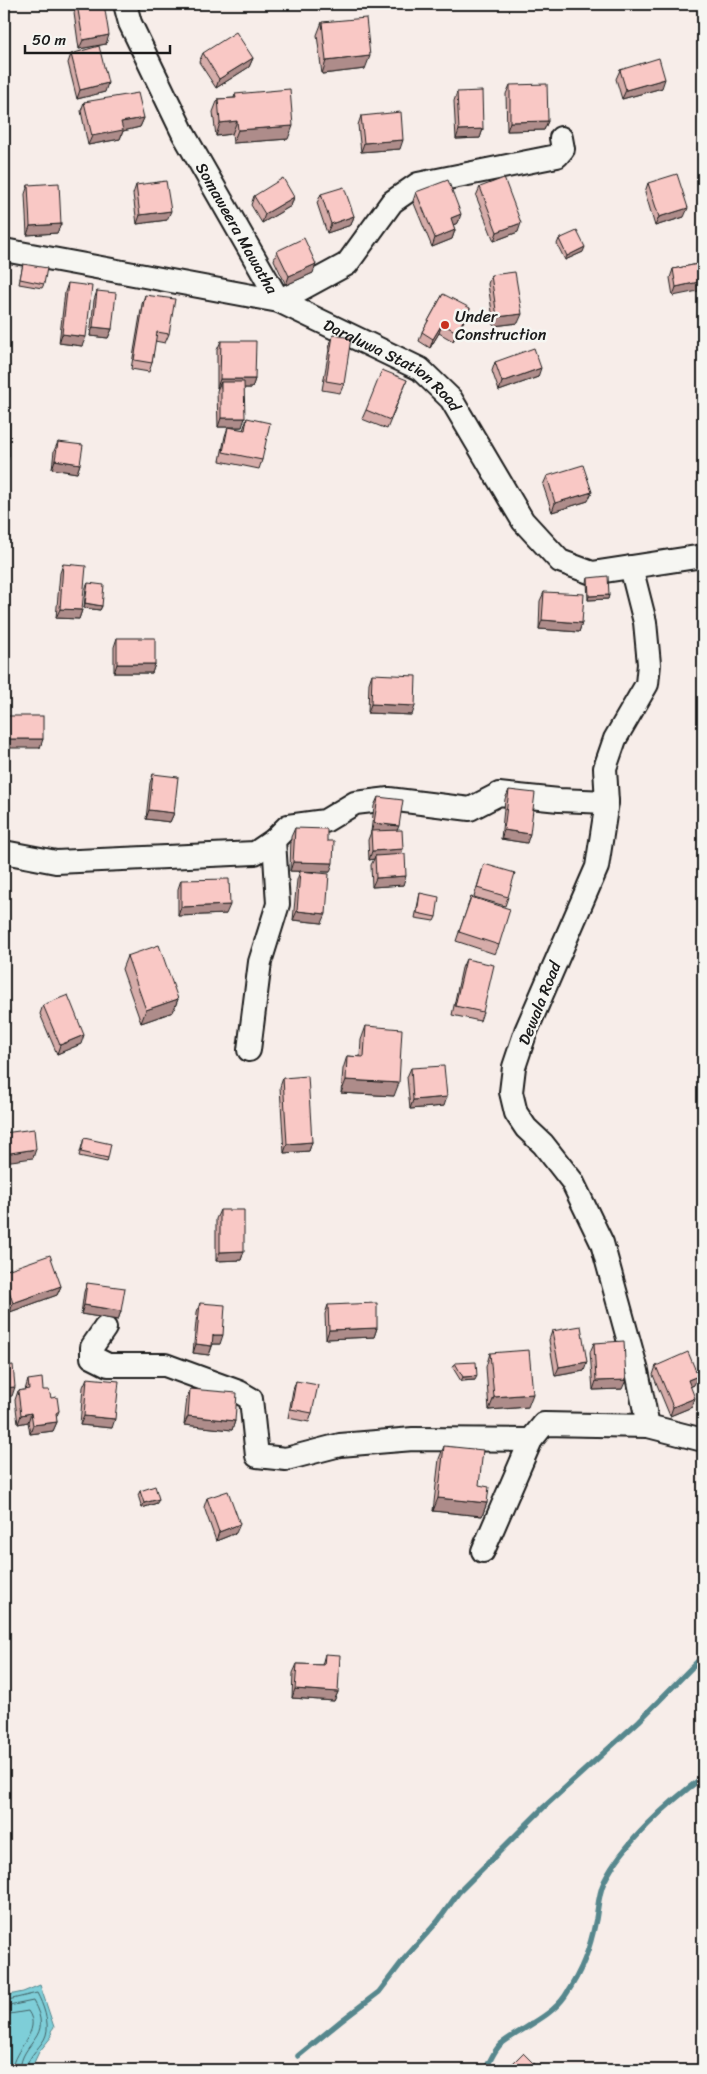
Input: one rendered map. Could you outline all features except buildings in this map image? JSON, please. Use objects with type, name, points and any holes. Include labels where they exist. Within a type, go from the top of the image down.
[{"type":"street","name":"Somaweera Mawatha","points":[[124,4],[130,23],[183,133],[280,301],[348,264],[392,202],[418,184],[556,156],[563,149],[561,138]]},
{"type":"street","name":"Daraluwa Station Road","points":[[4,250],[280,301],[420,368],[451,398],[523,521],[560,560],[592,573],[703,556]]},
{"type":"street","name":"Dewala Road","points":[[631,567],[645,622],[649,664],[648,684],[615,739],[605,768],[607,802],[597,867],[526,1031],[514,1067],[511,1092],[516,1113],[526,1128],[543,1144],[569,1177],[602,1242],[636,1371],[648,1426]]},
{"type":"street","points":[[4,852],[56,862],[255,854],[274,840],[288,826],[325,821],[355,803],[389,799],[470,809],[499,794],[559,800],[607,802]]},
{"type":"street","points":[[249,1050],[260,962],[278,904],[274,840]]},
{"type":"street","points":[[105,1328],[92,1346],[92,1357],[108,1365],[165,1365],[239,1392],[251,1399],[257,1456],[286,1459],[340,1445],[413,1440],[531,1440]]},
{"type":"street","points":[[483,1551],[531,1440],[544,1424],[648,1426],[703,1440]]},
{"type":"water","points":[[40,1985],[54,2027],[51,2031],[52,2036],[39,2052],[32,2070],[4,2070],[4,1996],[23,1992]]},
{"type":"waterway","points":[[298,2056],[379,1992],[405,1958],[438,1921],[459,1892],[544,1807],[639,1721],[703,1656]]},
{"type":"waterway","points":[[485,2070],[501,2044],[543,2017],[559,2004],[565,1996],[585,1959],[594,1930],[601,1890],[612,1867],[648,1824],[676,1798],[703,1777]]},
{"type":"place","name":"Under Construction","points":[[445,325]]}]
